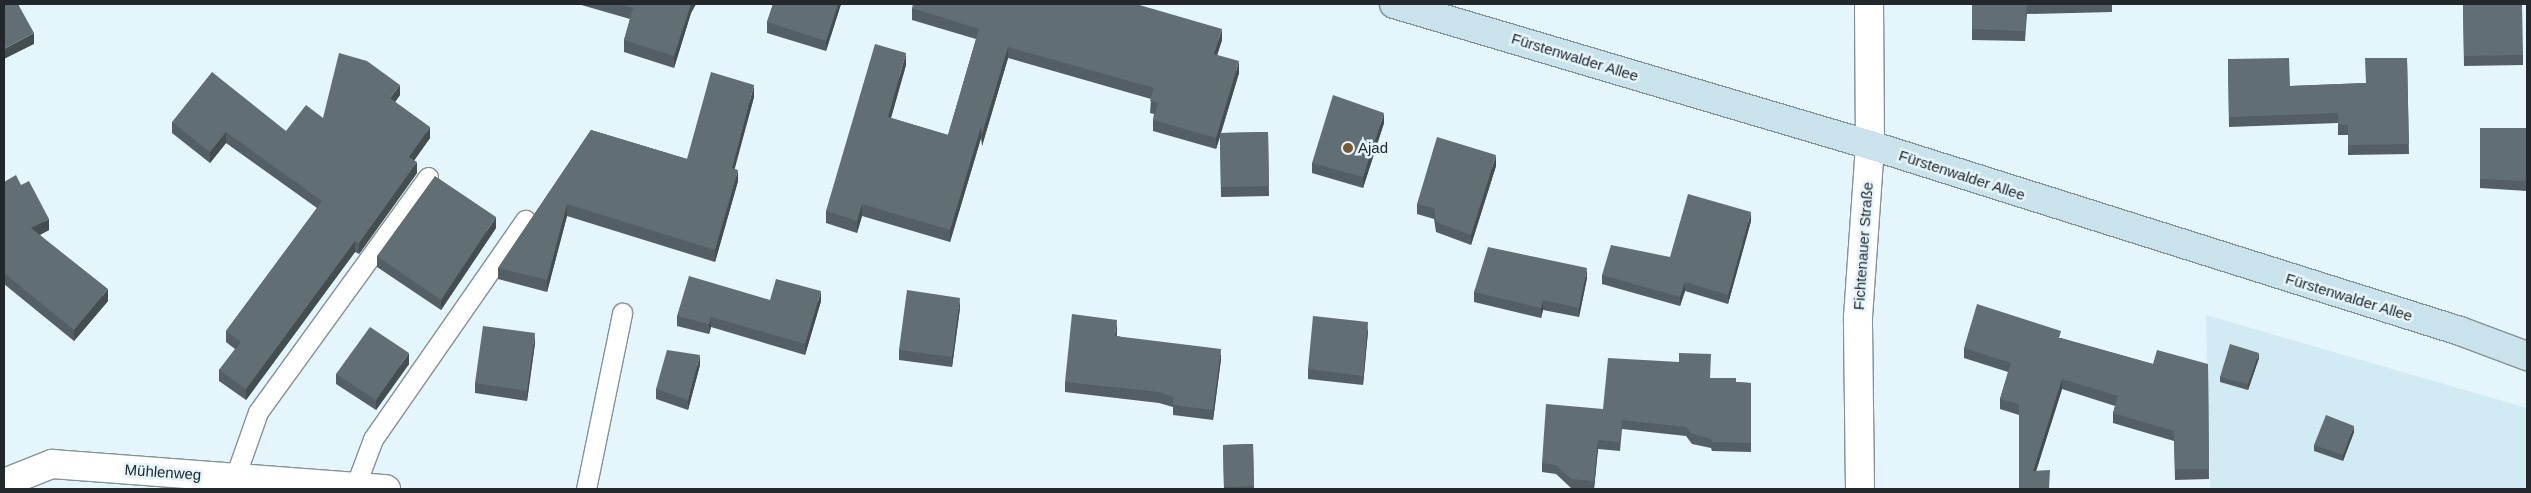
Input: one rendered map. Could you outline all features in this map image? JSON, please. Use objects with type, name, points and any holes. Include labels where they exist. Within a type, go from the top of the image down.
[{"type":"main road","name":"Fürstenwalder Allee","points":[[1394,4],[1870,146],[2460,331],[2527,356]]},
{"type":"street","name":"Fichtenauer Straße","points":[[1860,489],[1858,317],[1870,146],[1869,4]]},
{"type":"street","name":"Mühlenweg","points":[[4,483],[52,464],[386,489]]},
{"type":"lane","points":[[234,477],[258,412],[428,177]]},
{"type":"lane","points":[[355,487],[372,439],[526,220]]},
{"type":"lane","points":[[586,489],[622,313]]},
{"type":"shaded area","points":[[2206,315],[2527,408],[2527,489],[2210,489]]},
{"type":"building","points":[[4,4],[18,4],[34,33],[4,49]]},
{"type":"building","points":[[620,4],[691,4],[674,56],[624,40],[633,8]]},
{"type":"building","points":[[773,4],[838,4],[826,41],[767,22]]},
{"type":"building","points":[[913,4],[1136,4],[1222,29],[1214,54],[1239,61],[1216,138],[1153,120],[1158,103],[1150,101],[1154,88],[1008,47],[982,134],[981,127],[950,230],[862,204],[857,221],[826,211],[875,44],[906,53],[888,117],[948,135],[979,29],[912,8]]},
{"type":"building","points":[[1972,4],[2027,4],[2025,31],[1972,29]]},
{"type":"building","points":[[2463,4],[2522,4],[2523,55],[2464,56]]},
{"type":"building","points":[[339,53],[367,61],[400,85],[390,98],[430,127],[409,157],[417,162],[359,243],[355,241],[246,389],[219,370],[241,342],[226,331],[322,201],[226,132],[210,152],[172,122],[212,72],[286,131],[306,105],[323,118]]},
{"type":"building","points":[[2289,58],[2290,86],[2366,83],[2365,58],[2407,58],[2409,144],[2348,145],[2348,125],[2338,124],[2338,113],[2229,117],[2228,59]]},
{"type":"building","points":[[711,72],[754,85],[732,168],[738,170],[715,250],[567,204],[547,280],[498,268],[591,130],[687,159]]},
{"type":"building","name":"Ajad","points":[[1333,95],[1384,113],[1363,177],[1312,163]]},
{"type":"building","points":[[2480,128],[2527,128],[2527,181],[2480,179]]},
{"type":"building","points":[[1268,132],[1269,186],[1221,187],[1220,133]]},
{"type":"building","points":[[1437,137],[1496,155],[1471,235],[1436,222],[1434,208],[1417,204]]},
{"type":"building","points":[[16,175],[21,185],[29,181],[49,219],[31,228],[108,289],[74,330],[4,273],[4,182]]},
{"type":"building","points":[[435,176],[496,217],[441,300],[377,256]]},
{"type":"building","points":[[1688,194],[1751,212],[1728,295],[1685,282],[1680,297],[1602,275],[1611,245],[1670,257]]},
{"type":"building","points":[[1488,247],[1587,268],[1579,308],[1543,300],[1541,308],[1474,292]]},
{"type":"building","points":[[689,276],[770,300],[776,279],[821,291],[805,344],[711,317],[709,324],[677,316]]},
{"type":"building","points":[[907,290],[960,298],[952,357],[899,350]]},
{"type":"building","points":[[1977,304],[2061,331],[2059,338],[2153,364],[2157,350],[2208,364],[2209,469],[2175,469],[2174,431],[2113,413],[2118,396],[2062,379],[2033,471],[2050,470],[2049,489],[2019,489],[2019,404],[2000,399],[2011,363],[1964,348]]},
{"type":"building","points":[[1072,314],[1117,320],[1115,336],[1221,349],[1213,410],[1173,405],[1174,397],[1159,392],[1065,382]]},
{"type":"building","points":[[1313,316],[1368,322],[1363,376],[1308,369]]},
{"type":"building","points":[[483,326],[535,333],[527,391],[475,383]]},
{"type":"building","points":[[370,327],[409,353],[376,400],[336,374]]},
{"type":"building","points":[[2230,344],[2259,353],[2248,384],[2220,377]]},
{"type":"building","points":[[667,350],[700,355],[688,400],[656,389]]},
{"type":"building","points":[[1679,353],[1711,354],[1710,378],[1736,378],[1736,382],[1751,383],[1751,443],[1712,442],[1711,439],[1692,434],[1686,427],[1622,420],[1620,442],[1598,440],[1594,481],[1571,479],[1556,465],[1542,463],[1546,404],[1603,409],[1608,358],[1679,362]]},
{"type":"building","points":[[2326,415],[2354,426],[2343,455],[2314,445]]},
{"type":"building","points":[[1253,444],[1254,486],[1224,487],[1223,445]]},
{"type":"place","name":"Ajad","points":[[1348,148]]}]
